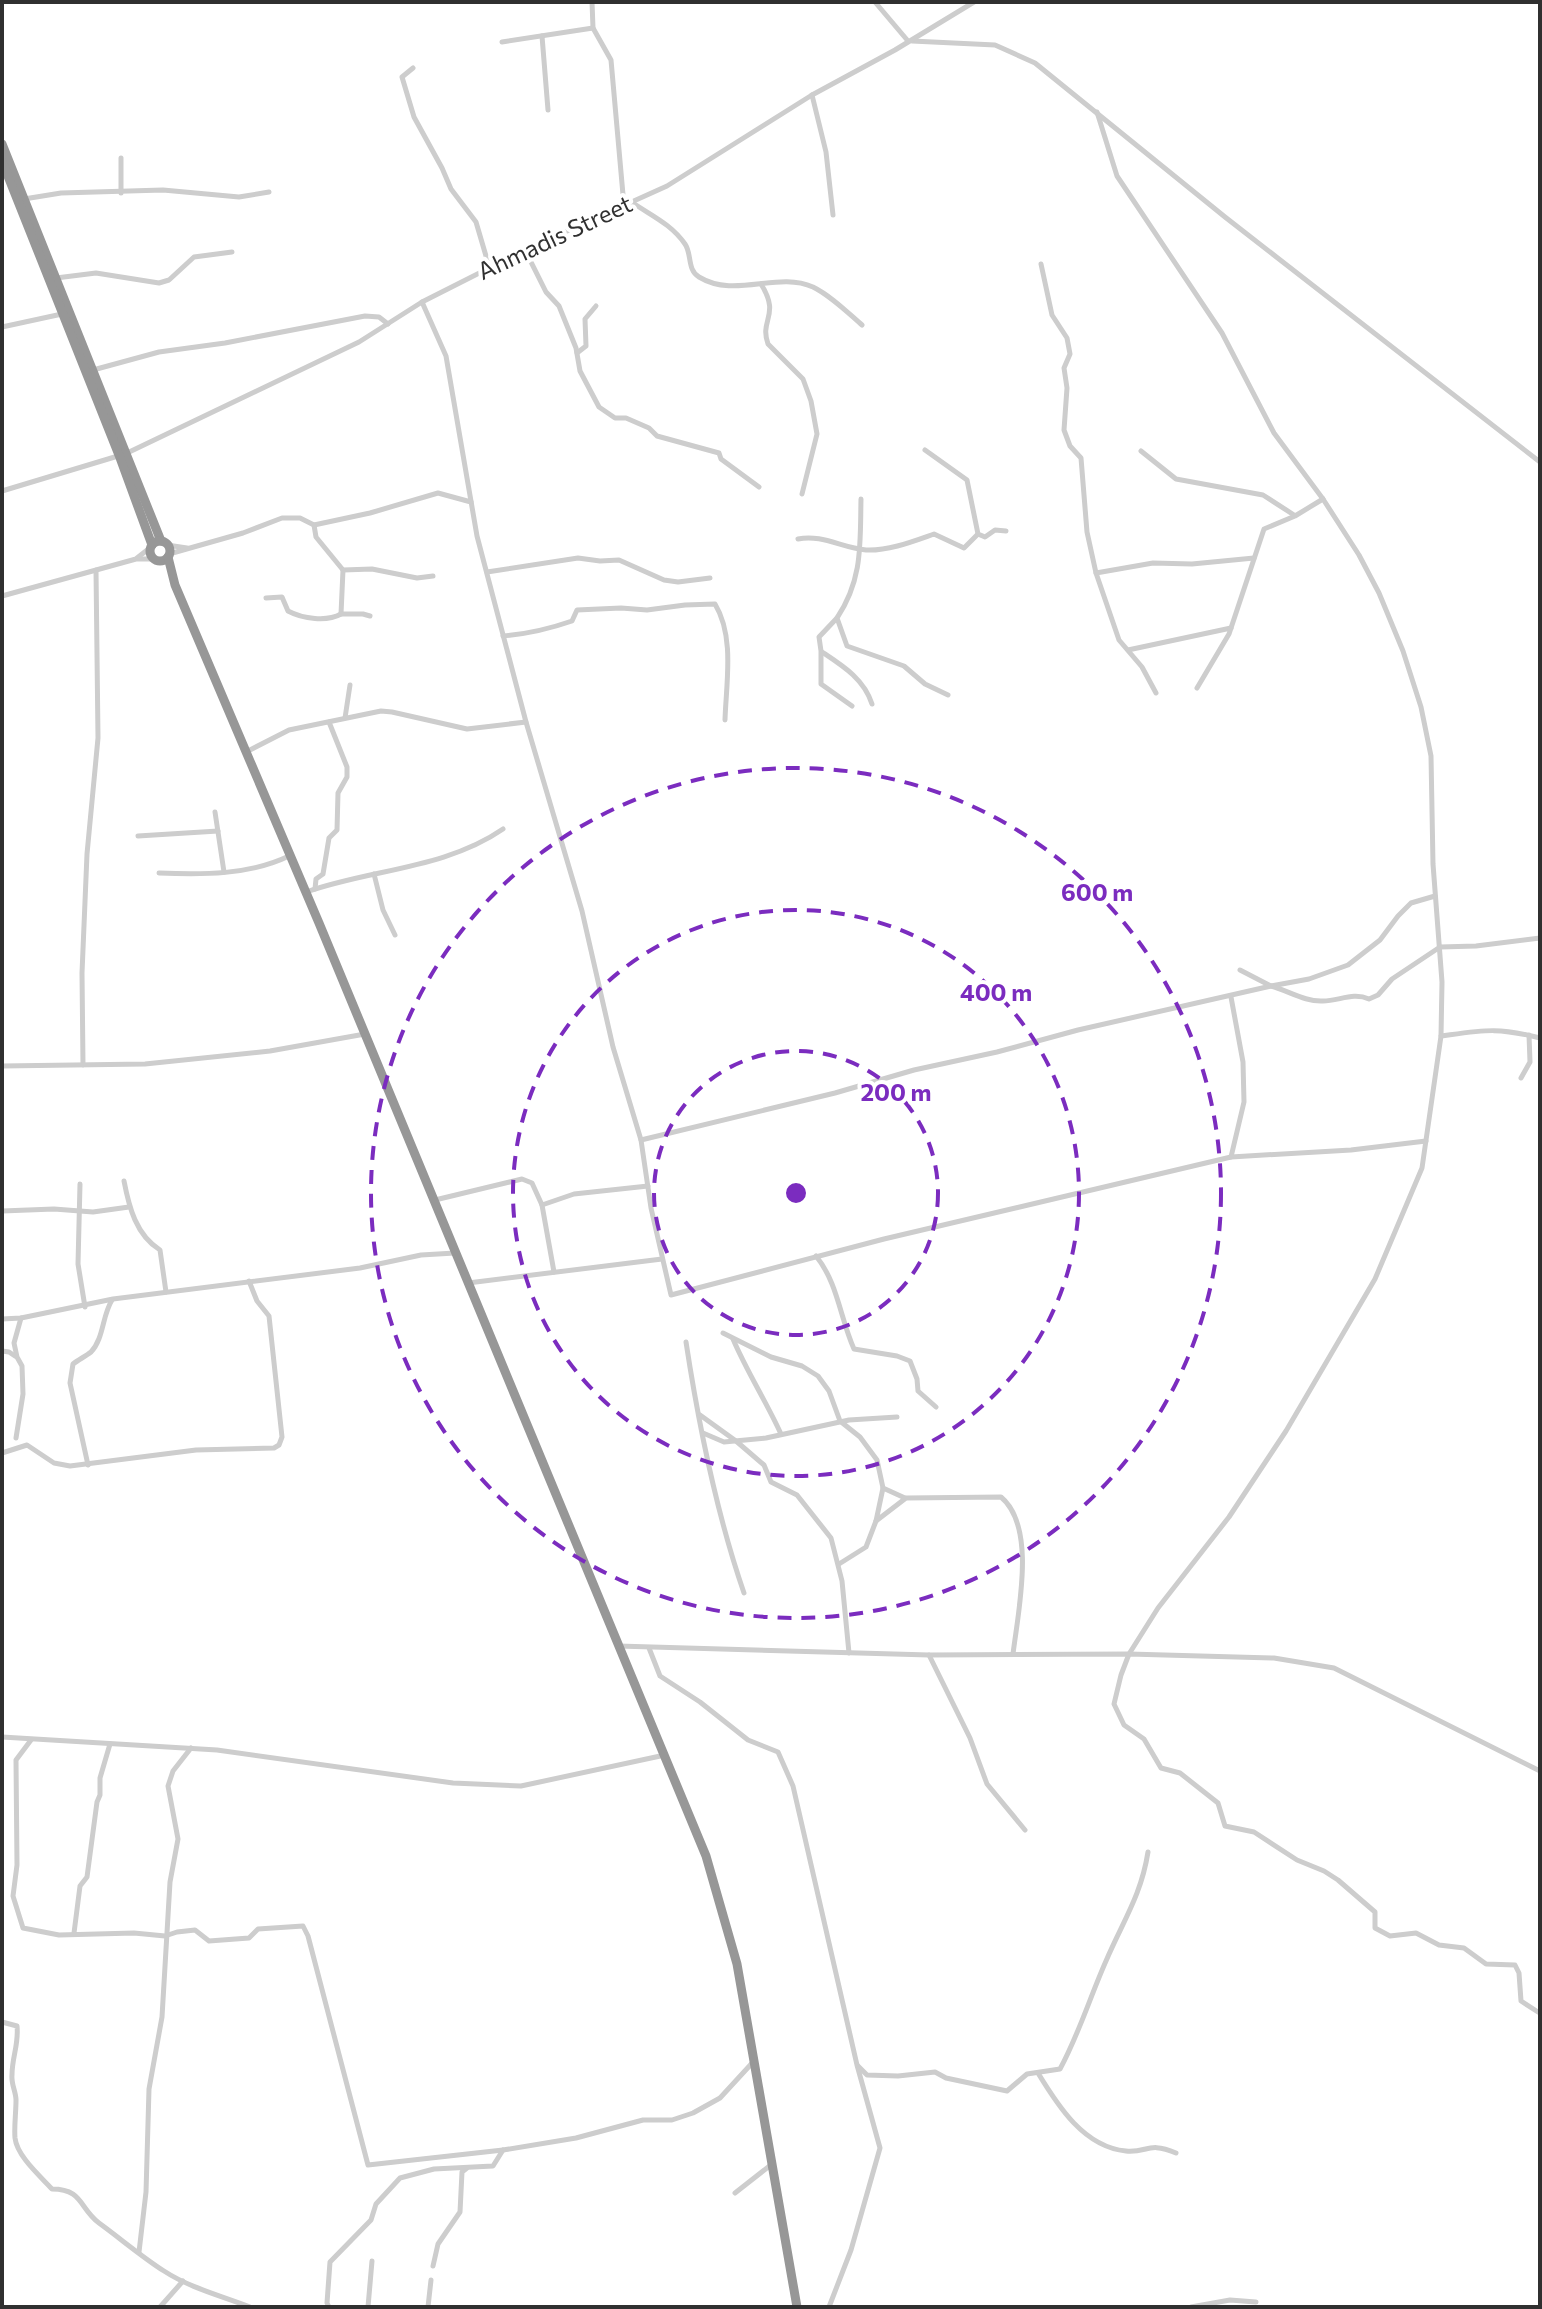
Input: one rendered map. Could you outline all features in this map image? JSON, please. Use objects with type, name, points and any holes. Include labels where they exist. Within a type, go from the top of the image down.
[{"type":"highway","points":[[3,152],[93,370],[122,454]]},
{"type":"highway","points":[[3,152],[62,314],[289,856],[311,890],[365,1034],[617,1646],[666,1755],[717,1889],[737,1964],[797,2307]]},
{"type":"street","points":[[592,2],[593,28],[611,60],[624,206]]},
{"type":"street","points":[[875,2],[908,41],[995,45],[1035,63],[1259,244],[1540,462]]},
{"type":"street","name":"Ahmadis Street","points":[[2,491],[122,454],[333,355],[422,302],[678,179],[812,95],[974,2]]},
{"type":"street","points":[[502,42],[593,28]]},
{"type":"street","points":[[542,36],[548,110]]},
{"type":"street","points":[[413,68],[402,77],[414,117],[451,189],[476,222],[486,256],[493,266]]},
{"type":"street","points":[[812,95],[826,152],[833,215]]},
{"type":"street","points":[[1097,112],[1117,176],[1222,333],[1274,433],[1323,499],[1359,555],[1403,651],[1421,707],[1431,756],[1441,1036],[1422,1168],[1368,1290],[1286,1431],[1245,1492],[1158,1608],[1129,1654],[1114,1704],[1124,1725],[1144,1739],[1161,1768],[1180,1773],[1218,1803],[1225,1826],[1254,1832],[1297,1860],[1338,1880],[1375,1912],[1375,1928],[1390,1936],[1416,1933],[1439,1945],[1464,1948],[1486,1964],[1515,1965],[1519,1973],[1521,2001],[1538,2012]]},
{"type":"street","points":[[121,158],[121,193]]},
{"type":"street","points":[[24,199],[61,193],[163,190],[239,197],[269,192]]},
{"type":"street","points":[[633,202],[669,225],[686,246],[691,266],[700,278],[726,286],[798,283],[814,287],[862,325]]},
{"type":"street","points":[[525,250],[546,292],[559,306],[577,353],[580,371],[599,407],[615,418],[626,418],[649,428],[657,436],[719,453],[721,459],[759,487]]},
{"type":"street","points":[[55,278],[96,273],[159,283],[169,280],[194,257],[232,252]]},
{"type":"street","points":[[1041,264],[1052,315],[1067,338],[1070,354],[1064,368],[1067,388],[1064,430],[1070,446],[1081,458],[1087,532],[1096,573],[1119,640],[1142,667],[1156,693]]},
{"type":"street","points":[[761,284],[770,299],[771,310],[765,338],[803,379],[817,434],[802,494]]},
{"type":"street","points":[[422,302],[446,356],[471,502],[487,572],[526,722],[582,911],[613,1047],[641,1140],[671,1295],[816,1256],[1231,1157],[1351,1150],[1426,1141]]},
{"type":"street","points":[[577,353],[586,346],[585,319],[596,306]]},
{"type":"street","points":[[2,327],[62,314]]},
{"type":"street","points":[[93,370],[159,352],[225,343],[365,316],[379,317],[388,324]]},
{"type":"street","points":[[925,450],[967,480],[978,534]]},
{"type":"street","points":[[1141,451],[1176,479],[1263,495],[1295,516]]},
{"type":"street","points":[[2,596],[160,551],[188,548],[243,533],[282,518],[300,518],[314,525],[438,493],[471,502]]},
{"type":"street","points":[[852,706],[821,684],[819,637],[849,600],[859,565],[861,499]]},
{"type":"street","points":[[1197,688],[1231,628],[1264,529],[1295,516],[1323,499]]},
{"type":"street","points":[[314,525],[316,537],[343,570],[341,614]]},
{"type":"street","points":[[978,534],[985,537],[995,530],[1006,531]]},
{"type":"street","points":[[798,539],[812,536],[867,550],[907,544],[934,534],[964,548],[978,534]]},
{"type":"street","points":[[136,559],[160,551]]},
{"type":"street","points":[[487,572],[578,558],[619,560],[664,580],[678,582],[710,578]]},
{"type":"street","points":[[1096,573],[1153,563],[1254,558]]},
{"type":"street","points":[[343,570],[372,569],[417,578],[433,576]]},
{"type":"street","points":[[83,1065],[82,973],[86,885],[98,738],[96,570]]},
{"type":"street","points":[[266,598],[282,597],[288,611],[306,618],[331,618],[341,614],[370,616]]},
{"type":"street","points":[[503,636],[534,633],[541,628],[572,621],[577,610],[647,610],[715,604],[720,612],[725,638],[728,678],[725,720]]},
{"type":"street","points":[[837,618],[847,646],[904,666],[925,684],[948,695]]},
{"type":"street","points":[[1128,650],[1231,628]]},
{"type":"street","points":[[821,651],[852,672],[869,694],[872,704]]},
{"type":"street","points":[[345,718],[350,685]]},
{"type":"street","points":[[247,752],[289,730],[360,714],[392,712],[467,729],[526,722]]},
{"type":"street","points":[[311,890],[316,879],[323,874],[329,838],[337,830],[338,793],[347,777],[347,767],[329,722]]},
{"type":"street","points":[[215,812],[224,872]]},
{"type":"street","points":[[311,890],[449,855],[503,829]]},
{"type":"street","points":[[138,836],[218,831]]},
{"type":"street","points":[[159,873],[208,875],[289,856]]},
{"type":"street","points":[[374,874],[383,910],[395,935]]},
{"type":"street","points":[[641,1140],[1078,1030],[1309,979],[1348,965],[1380,940],[1411,903],[1435,896]]},
{"type":"street","points":[[1240,970],[1303,999],[1323,1002],[1362,996],[1369,999],[1378,995],[1392,979],[1440,947],[1540,938]]},
{"type":"street","points":[[1231,997],[1243,1062],[1244,1102],[1231,1157]]},
{"type":"street","points":[[1441,1036],[1490,1029],[1517,1031],[1540,1038]]},
{"type":"street","points":[[2,1066],[145,1064],[270,1051],[365,1034]]},
{"type":"street","points":[[1521,1078],[1530,1062],[1529,1035]]},
{"type":"street","points":[[434,1201],[522,1179],[532,1183],[542,1205],[554,1272]]},
{"type":"street","points":[[124,1181],[129,1207],[148,1243],[160,1250],[166,1292]]},
{"type":"street","points":[[80,1184],[78,1264],[85,1307]]},
{"type":"street","points":[[542,1205],[574,1194],[648,1186]]},
{"type":"street","points":[[2,1211],[93,1212],[129,1207]]},
{"type":"street","points":[[2,1319],[85,1307],[113,1299],[360,1268],[421,1255],[456,1253]]},
{"type":"street","points":[[816,1256],[828,1271],[854,1349],[910,1361],[918,1391],[936,1407]]},
{"type":"street","points":[[468,1283],[662,1259]]},
{"type":"street","points":[[2,1453],[27,1445],[54,1463],[70,1466],[196,1450],[274,1448],[279,1445],[282,1437],[269,1316],[257,1301],[249,1281]]},
{"type":"street","points":[[88,1465],[70,1383],[73,1364],[91,1352],[100,1334],[105,1310],[113,1299]]},
{"type":"street","points":[[16,1438],[23,1394],[22,1366],[14,1343],[21,1318]]},
{"type":"street","points":[[723,1333],[771,1357],[802,1366],[818,1376],[829,1391],[840,1421],[860,1437],[877,1460],[883,1488],[876,1521],[866,1547],[839,1564]]},
{"type":"street","points":[[732,1338],[781,1434]]},
{"type":"street","points":[[686,1342],[728,1546],[744,1593]]},
{"type":"street","points":[[2,1351],[17,1357]]},
{"type":"street","points":[[700,1415],[764,1465],[771,1482],[797,1495],[831,1538],[839,1564],[849,1653]]},
{"type":"street","points":[[703,1433],[724,1442],[840,1421],[897,1417]]},
{"type":"street","points":[[883,1488],[906,1498],[1001,1497],[1013,1507],[1020,1535],[1023,1577],[1013,1654]]},
{"type":"street","points":[[876,1521],[906,1498]]},
{"type":"street","points":[[617,1646],[929,1655],[1129,1654],[1274,1658],[1334,1668],[1540,1771]]},
{"type":"street","points":[[649,1648],[660,1676],[700,1702],[748,1740],[778,1752],[793,1786],[857,2065],[880,2148],[851,2250],[829,2307]]},
{"type":"street","points":[[929,1655],[970,1738],[987,1784],[1025,1830]]},
{"type":"street","points":[[2,1737],[192,1748],[453,1783],[521,1786],[666,1755]]},
{"type":"street","points":[[31,1740],[16,1760],[17,1865],[13,1896],[23,1928],[59,1935],[165,1936],[195,1930],[209,1941],[249,1938],[258,1929],[303,1926],[368,2165],[503,2150],[576,2138],[643,2120],[672,2120],[720,2098],[754,2060]]},
{"type":"street","points":[[74,1933],[80,1886],[87,1877],[100,1778],[110,1744]]},
{"type":"street","points":[[139,2252],[146,2192],[149,2089],[162,2017],[165,1936],[178,1839],[168,1786],[173,1771],[192,1748]]},
{"type":"street","points":[[857,2065],[867,2075],[935,2072],[946,2078],[1007,2091],[1027,2074],[1060,2069],[1091,2003],[1104,1964],[1133,1907],[1148,1852]]},
{"type":"street","points":[[2,2022],[17,2026],[19,2043],[14,2054],[11,2079],[16,2096],[15,2142],[52,2189],[66,2189],[77,2196],[92,2218],[164,2271],[250,2307]]},
{"type":"street","points":[[1038,2073],[1061,2111],[1097,2142],[1121,2150],[1131,2151],[1148,2146],[1162,2147],[1176,2153]]},
{"type":"street","points":[[329,2307],[330,2262],[371,2220],[376,2204],[400,2178],[434,2169],[493,2166],[503,2150]]},
{"type":"street","points":[[735,2193],[772,2163]]},
{"type":"street","points":[[433,2266],[438,2244],[460,2212],[462,2172],[467,2167]]},
{"type":"street","points":[[368,2307],[372,2261]]},
{"type":"street","points":[[428,2307],[431,2280]]},
{"type":"street","points":[[160,2307],[183,2281]]},
{"type":"street","points":[[1191,2307],[1230,2300],[1256,2302]]}]
